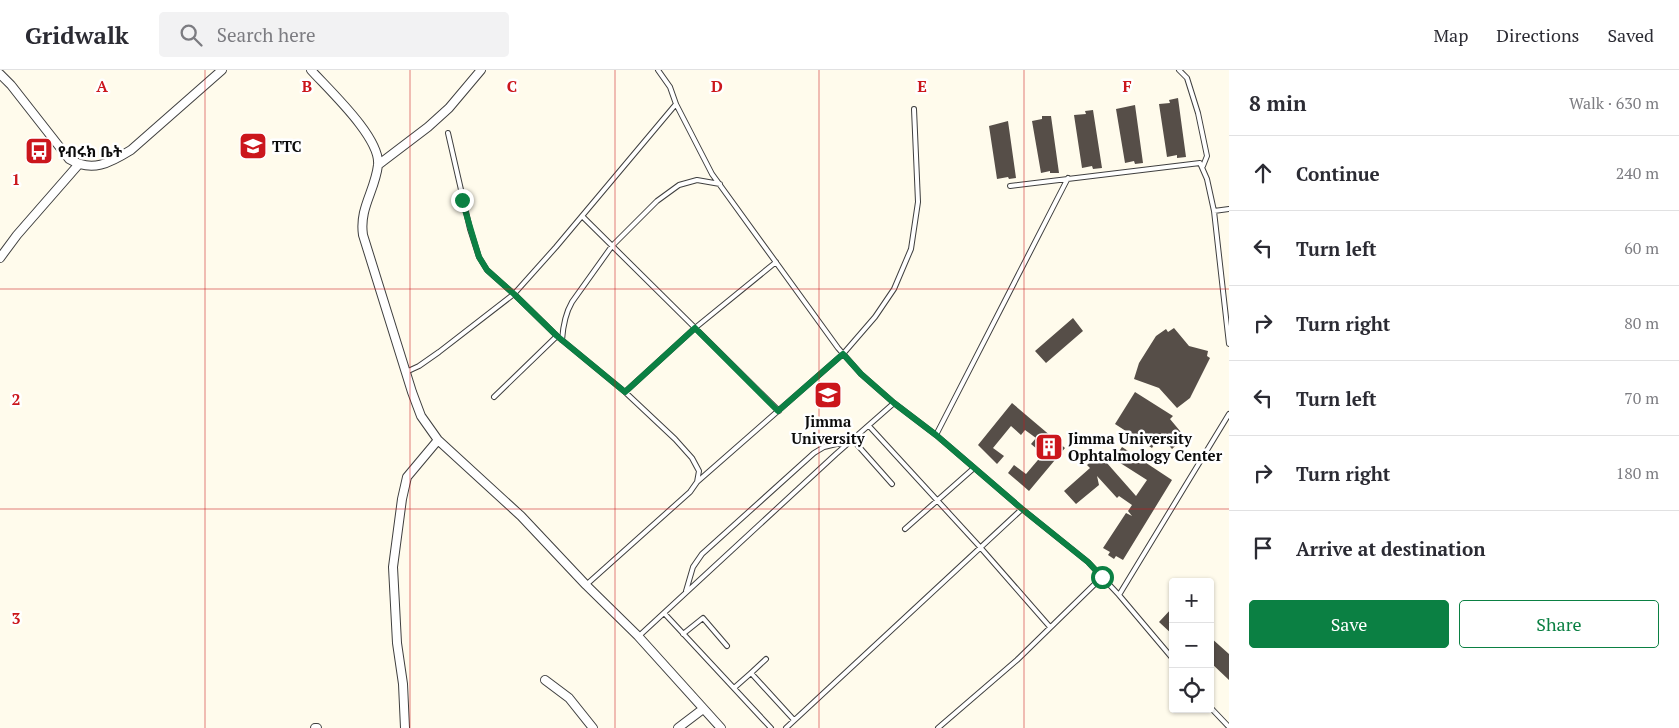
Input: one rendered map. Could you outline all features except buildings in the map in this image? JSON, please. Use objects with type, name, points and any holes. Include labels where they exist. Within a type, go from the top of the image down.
[{"type":"street","points":[[0,74],[69,159],[89,166],[116,159],[131,150],[222,70]]},
{"type":"street","points":[[311,70],[359,123],[377,151],[378,165],[366,202],[362,224],[364,236],[421,416],[438,440],[521,516],[586,585],[638,636],[721,728]]},
{"type":"street","points":[[378,165],[450,108],[481,70]]},
{"type":"street","points":[[0,258],[17,235],[79,164]]},
{"type":"street","points":[[405,728],[403,684],[397,643],[393,567],[402,499],[407,477],[438,440]]},
{"type":"street","points":[[545,680],[569,698],[593,728]]},
{"type":"street","points":[[678,728],[703,708]]},
{"type":"lane","points":[[658,70],[670,87],[676,104],[712,174],[843,354],[861,374],[894,403],[936,435],[1022,509],[1088,562],[1119,595],[1169,654]]},
{"type":"lane","points":[[1179,70],[1186,78],[1198,113],[1207,156],[1202,166]]},
{"type":"lane","points":[[406,372],[419,366],[439,352],[514,294],[676,104]]},
{"type":"lane","points":[[586,585],[690,492],[697,482],[843,354],[875,317],[894,289],[911,249],[918,202],[914,109]]},
{"type":"lane","points":[[448,133],[462,200],[479,257],[487,270],[557,336],[625,392],[675,439],[692,458],[699,471],[697,482]]},
{"type":"lane","points":[[1010,186],[1200,163],[1207,179],[1214,211],[1229,344]]},
{"type":"lane","points":[[936,435],[1068,178]]},
{"type":"lane","points":[[562,340],[563,324],[567,311],[612,246],[657,201],[679,185],[697,180],[720,184]]},
{"type":"lane","points":[[1214,211],[1229,209]]},
{"type":"lane","points":[[582,216],[778,411]]},
{"type":"lane","points":[[625,392],[695,328],[776,262]]},
{"type":"lane","points":[[494,397],[557,336]]},
{"type":"lane","points":[[638,636],[894,403]]},
{"type":"lane","points":[[1119,595],[1229,414]]},
{"type":"lane","points":[[869,426],[980,547],[1050,627]]},
{"type":"lane","points":[[853,440],[892,484]]},
{"type":"lane","points":[[686,592],[693,566],[702,554],[814,453],[824,447],[853,440]]},
{"type":"lane","points":[[905,529],[974,468]]},
{"type":"lane","points":[[786,728],[1022,509]]},
{"type":"lane","points":[[938,728],[1017,660],[1102,577]]},
{"type":"lane","points":[[664,613],[771,728]]},
{"type":"lane","points":[[683,634],[703,618],[727,646]]},
{"type":"lane","points":[[734,688],[766,659]]},
{"type":"lane","points":[[751,673],[794,720]]},
{"type":"lane","points":[[1214,710],[1229,727]]},
{"type":"place","name":"TTC","points":[[253,146]]},
{"type":"place","name":"የብሩክ ቤት","points":[[39,151]]},
{"type":"place","name":"Jimma University","points":[[828,395]]},
{"type":"place","name":"Jimma University Ophtalmology Center","points":[[1049,447]]},
{"type":"route","points":[[462,200],[479,257],[487,270],[557,336],[625,392],[695,328],[778,411],[843,354],[861,374],[894,403],[936,435],[1022,509],[1088,562],[1102,577]]}]
